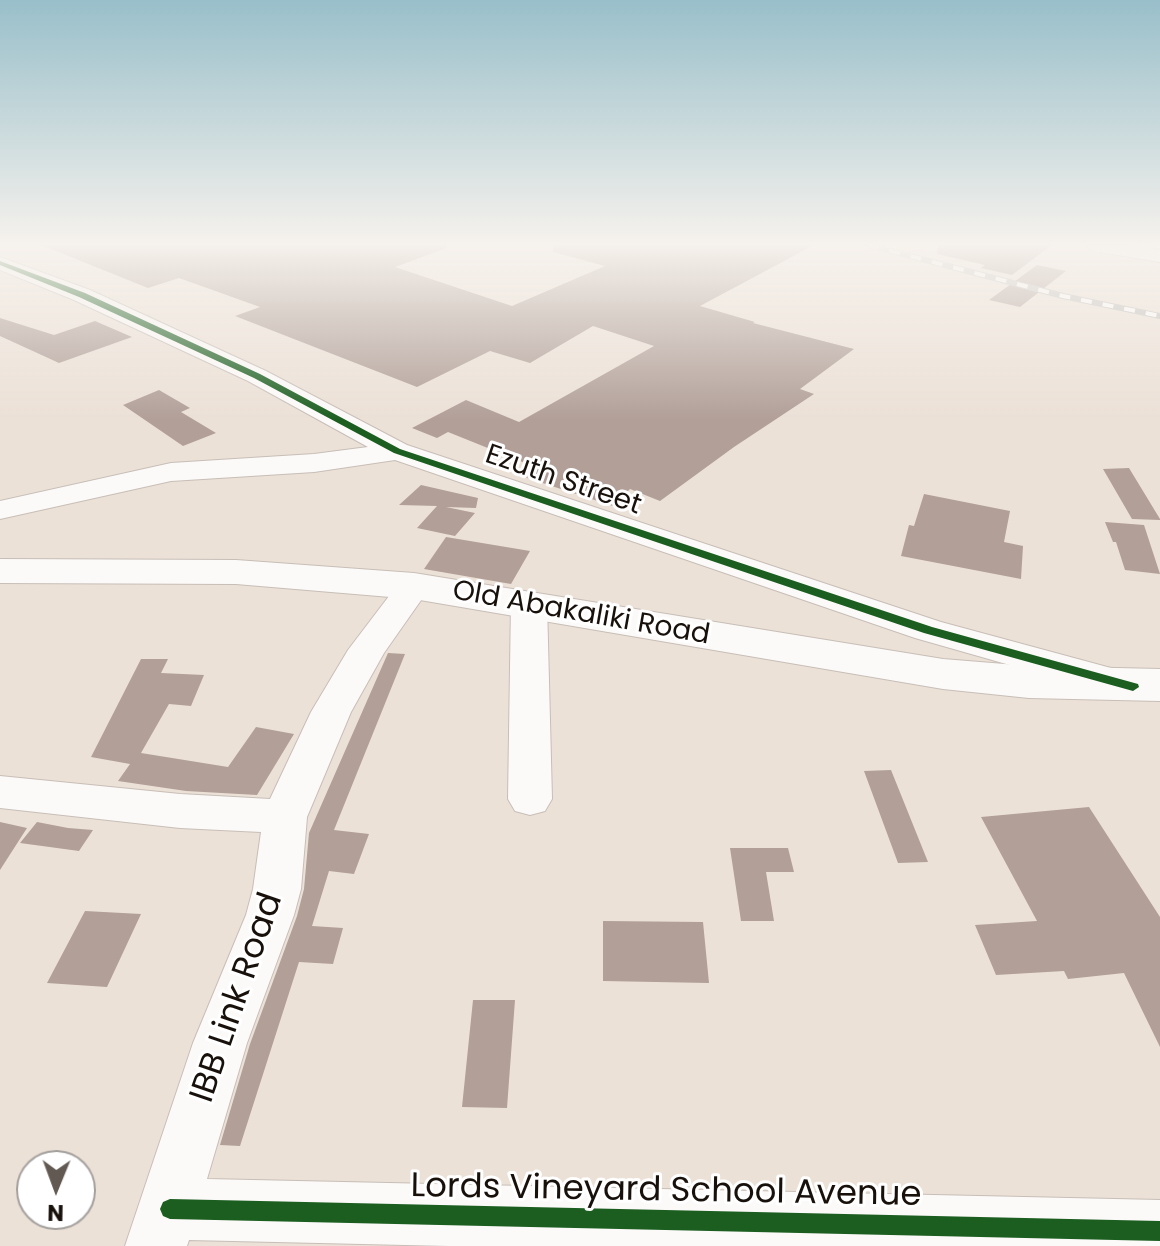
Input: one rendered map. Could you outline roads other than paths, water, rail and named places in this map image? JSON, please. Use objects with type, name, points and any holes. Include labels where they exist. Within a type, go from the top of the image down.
[{"type":"main road","name":"Old Abakaliki Road","points":[[0,571],[236,572],[414,586],[943,674],[1029,682],[1146,686]]},
{"type":"street","name":"Ezuth Street","points":[[100,303],[257,376],[397,451],[928,630],[1146,686]]},
{"type":"street","points":[[0,510],[171,472],[314,463],[397,451]]},
{"type":"street","name":"IBB Link Road","points":[[163,1227],[220,1043],[274,902],[285,817],[331,712],[367,650],[414,586]]},
{"type":"street","points":[[529,603],[530,799]]},
{"type":"street","points":[[0,792],[180,811],[285,817]]},
{"type":"street","name":"Lords Vineyard School Avenue","points":[[163,1227],[1160,1231]]},
{"type":"railway","points":[[1098,303],[1160,316]]}]
